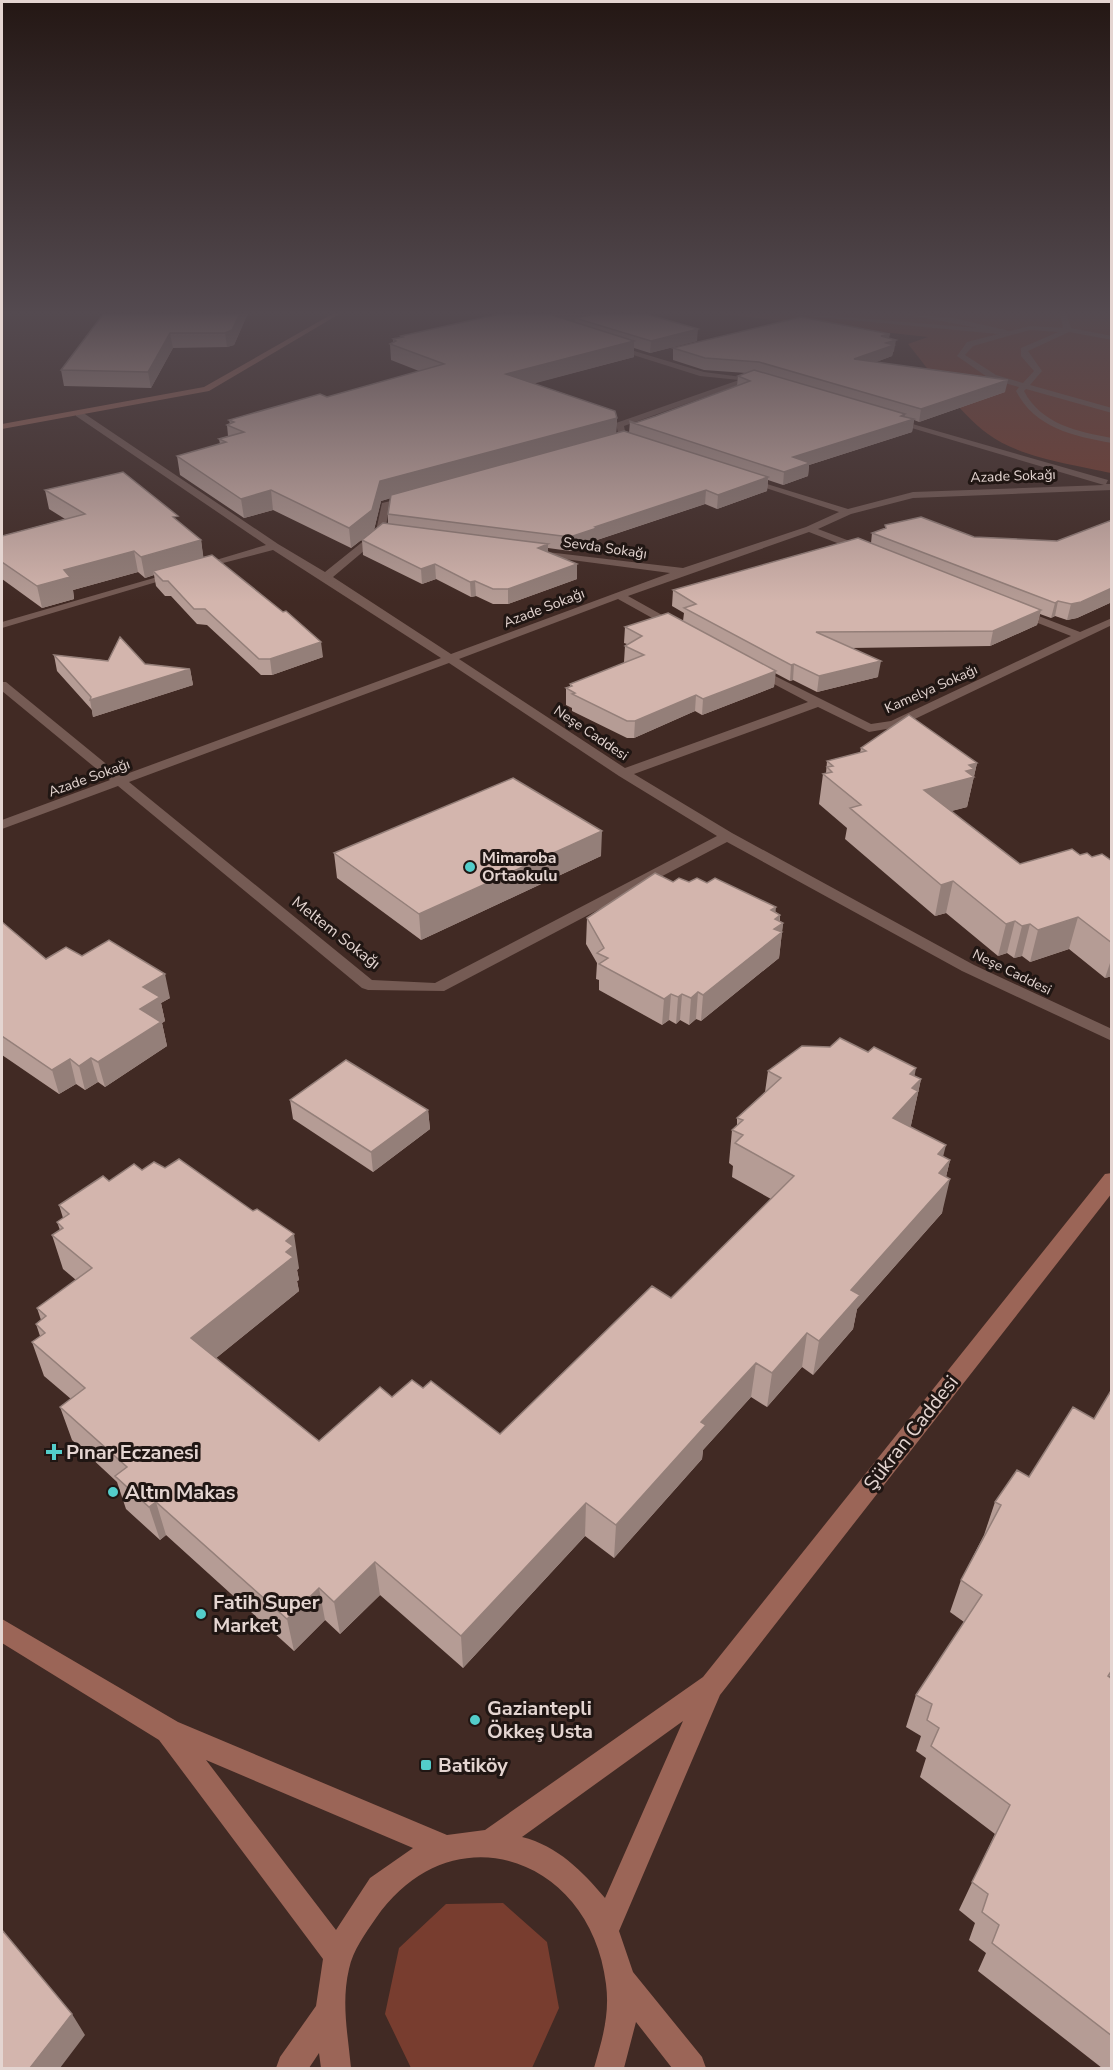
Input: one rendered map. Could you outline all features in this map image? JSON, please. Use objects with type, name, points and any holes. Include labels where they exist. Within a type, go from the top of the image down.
[{"type":"main road","points":[[2,427],[101,410]]},
{"type":"main road","name":"Şükran Caddesi","points":[[711,1686],[1112,1179]]},
{"type":"main road","points":[[2,1630],[169,1731],[444,1847]]},
{"type":"main road","points":[[492,1842],[711,1686]]},
{"type":"main road","points":[[607,1926],[711,1686]]},
{"type":"main road","points":[[169,1731],[338,1956]]},
{"type":"main road","points":[[336,2068],[328,2014],[338,1956],[363,1906],[400,1869],[444,1847],[492,1842],[538,1854],[577,1883],[607,1926],[622,1981],[620,2039],[609,2068]]},
{"type":"main road","points":[[622,1981],[691,2068]]},
{"type":"main road","points":[[291,2068],[328,2014]]},
{"type":"street","points":[[624,439],[619,425],[663,410]]},
{"type":"street","points":[[1033,410],[1041,418],[1079,434],[1112,441]]},
{"type":"street","name":"Neşe Caddesi","points":[[79,414],[274,546],[453,658],[624,773],[727,836],[968,968],[1112,1036]]},
{"type":"street","points":[[879,416],[1112,485]]},
{"type":"street","points":[[601,445],[624,439],[635,442]]},
{"type":"street","points":[[736,475],[848,512]]},
{"type":"street","name":"Azade Sokağı","points":[[2,825],[122,783],[682,572],[809,529],[848,512],[913,495],[1112,485]]},
{"type":"street","points":[[326,577],[381,532],[385,505],[416,497]]},
{"type":"street","points":[[809,529],[874,554]]},
{"type":"street","points":[[381,532],[393,533]]},
{"type":"street","points":[[2,626],[274,546]]},
{"type":"street","name":"Sevda Sokağı","points":[[520,550],[682,572]]},
{"type":"street","points":[[620,596],[692,635]]},
{"type":"street","points":[[1004,606],[1080,636]]},
{"type":"street","name":"Kamelya Sokağı","points":[[744,663],[816,703],[869,728],[894,724],[1112,621]]},
{"type":"street","name":"Meltem Sokağı","points":[[2,685],[368,985],[438,988],[727,836]]},
{"type":"street","points":[[624,773],[816,703]]},
{"type":"shaded area","points":[[962,410],[1111,410],[1111,473],[1015,449],[988,434]]},
{"type":"shaded area","points":[[503,1903],[547,1942],[559,2008],[532,2068],[411,2068],[385,2014],[399,1948],[446,1904]]},
{"type":"building","points":[[265,410],[611,410],[615,411],[617,418],[380,481],[372,510],[349,528],[271,490],[241,499],[177,456],[226,442],[219,439],[244,432],[227,425],[234,422],[229,420]]},
{"type":"building","points":[[673,410],[890,410],[905,414],[901,416],[914,419],[793,457],[810,463],[784,472],[630,422],[635,423]]},
{"type":"building","points":[[624,431],[768,477],[718,495],[706,490],[570,537],[388,514],[391,495]]},
{"type":"building","points":[[123,472],[178,516],[173,517],[201,540],[141,557],[134,551],[64,570],[70,577],[37,586],[2,562],[2,536],[85,514],[45,490]]},
{"type":"building","points":[[921,517],[974,537],[1057,541],[1112,520],[1112,588],[1081,602],[1071,604],[1058,601],[1055,603],[872,533],[886,528],[885,525]]},
{"type":"building","points":[[383,523],[548,544],[538,548],[577,564],[508,589],[493,589],[475,581],[470,582],[435,564],[421,569],[362,540]]},
{"type":"building","points":[[858,538],[1041,610],[993,631],[816,632],[881,661],[819,676],[794,664],[791,665],[684,608],[696,604],[673,590]]},
{"type":"building","points":[[212,555],[283,612],[286,611],[321,642],[270,659],[259,659],[205,609],[194,609],[168,581],[163,581],[153,571]]},
{"type":"building","points":[[668,613],[776,671],[703,699],[696,695],[635,721],[627,721],[572,694],[575,693],[566,688],[572,686],[570,684],[644,655],[625,646],[642,636],[625,627]]},
{"type":"building","points":[[120,637],[145,664],[190,669],[90,700],[91,697],[54,655],[108,661]]},
{"type":"building","points":[[909,715],[977,763],[969,765],[974,769],[966,771],[974,777],[924,790],[1020,864],[1072,849],[1080,855],[1087,853],[1092,857],[1102,854],[1112,861],[1112,943],[1078,917],[1038,930],[1030,924],[1022,926],[1015,921],[1006,924],[953,881],[941,885],[850,808],[861,805],[823,774],[832,772],[827,767],[833,766],[827,761],[866,751],[861,748]]},
{"type":"building","name":"Mimaroba Ortaokulu","points":[[513,778],[602,831],[419,914],[334,853]]},
{"type":"building","points":[[655,873],[673,882],[679,878],[689,882],[697,878],[707,883],[715,878],[776,907],[771,910],[780,915],[775,919],[783,923],[774,929],[782,932],[703,995],[698,992],[691,998],[682,994],[678,997],[671,994],[664,999],[599,964],[608,958],[597,953],[604,948],[587,918]]},
{"type":"building","points":[[2,922],[46,959],[66,947],[82,956],[109,940],[165,974],[143,987],[160,997],[140,1009],[161,1022],[98,1062],[91,1058],[79,1066],[70,1059],[52,1070],[2,1036]]},
{"type":"building","points":[[840,1038],[868,1052],[874,1047],[916,1068],[910,1074],[921,1079],[912,1088],[918,1091],[893,1118],[946,1145],[938,1154],[950,1160],[939,1173],[950,1179],[851,1290],[860,1295],[819,1341],[807,1333],[772,1373],[756,1363],[701,1422],[706,1425],[616,1525],[586,1503],[461,1636],[375,1562],[334,1602],[319,1588],[287,1619],[156,1502],[149,1507],[115,1476],[127,1467],[60,1407],[85,1388],[32,1342],[45,1333],[36,1324],[46,1316],[37,1308],[92,1268],[52,1235],[63,1228],[57,1222],[69,1214],[59,1205],[103,1176],[109,1181],[134,1164],[142,1170],[154,1162],[165,1168],[179,1159],[253,1211],[257,1209],[294,1234],[286,1241],[293,1246],[286,1252],[293,1257],[191,1338],[319,1441],[380,1387],[392,1397],[412,1380],[423,1388],[431,1381],[500,1434],[652,1286],[671,1298],[794,1176],[735,1143],[743,1135],[732,1130],[743,1120],[737,1118],[781,1078],[768,1071],[802,1046],[830,1047]]},
{"type":"building","points":[[346,1060],[428,1110],[371,1152],[290,1100]]},
{"type":"building","points":[[1112,1389],[1112,1670],[1108,1676],[1112,1679],[1112,2036],[992,1943],[999,1925],[982,1912],[988,1894],[972,1882],[1010,1805],[931,1746],[939,1728],[927,1720],[932,1704],[916,1695],[982,1595],[961,1580],[1001,1505],[995,1502],[1017,1470],[1029,1477],[1073,1407],[1094,1419]]},
{"type":"building","points":[[2,1930],[72,2014],[30,2068],[2,2068]]},
{"type":"place","name":"Mimaroba Ortaokulu","points":[[470,867]]},
{"type":"place","name":"Pınar Eczanesi","points":[[54,1452]]},
{"type":"place","name":"Altın Makas","points":[[113,1492]]},
{"type":"place","name":"Fatih Super Market","points":[[201,1614]]},
{"type":"place","name":"Gaziantepli Ökkeş Usta","points":[[475,1720]]},
{"type":"place","name":"Batiköy","points":[[426,1765]]}]
